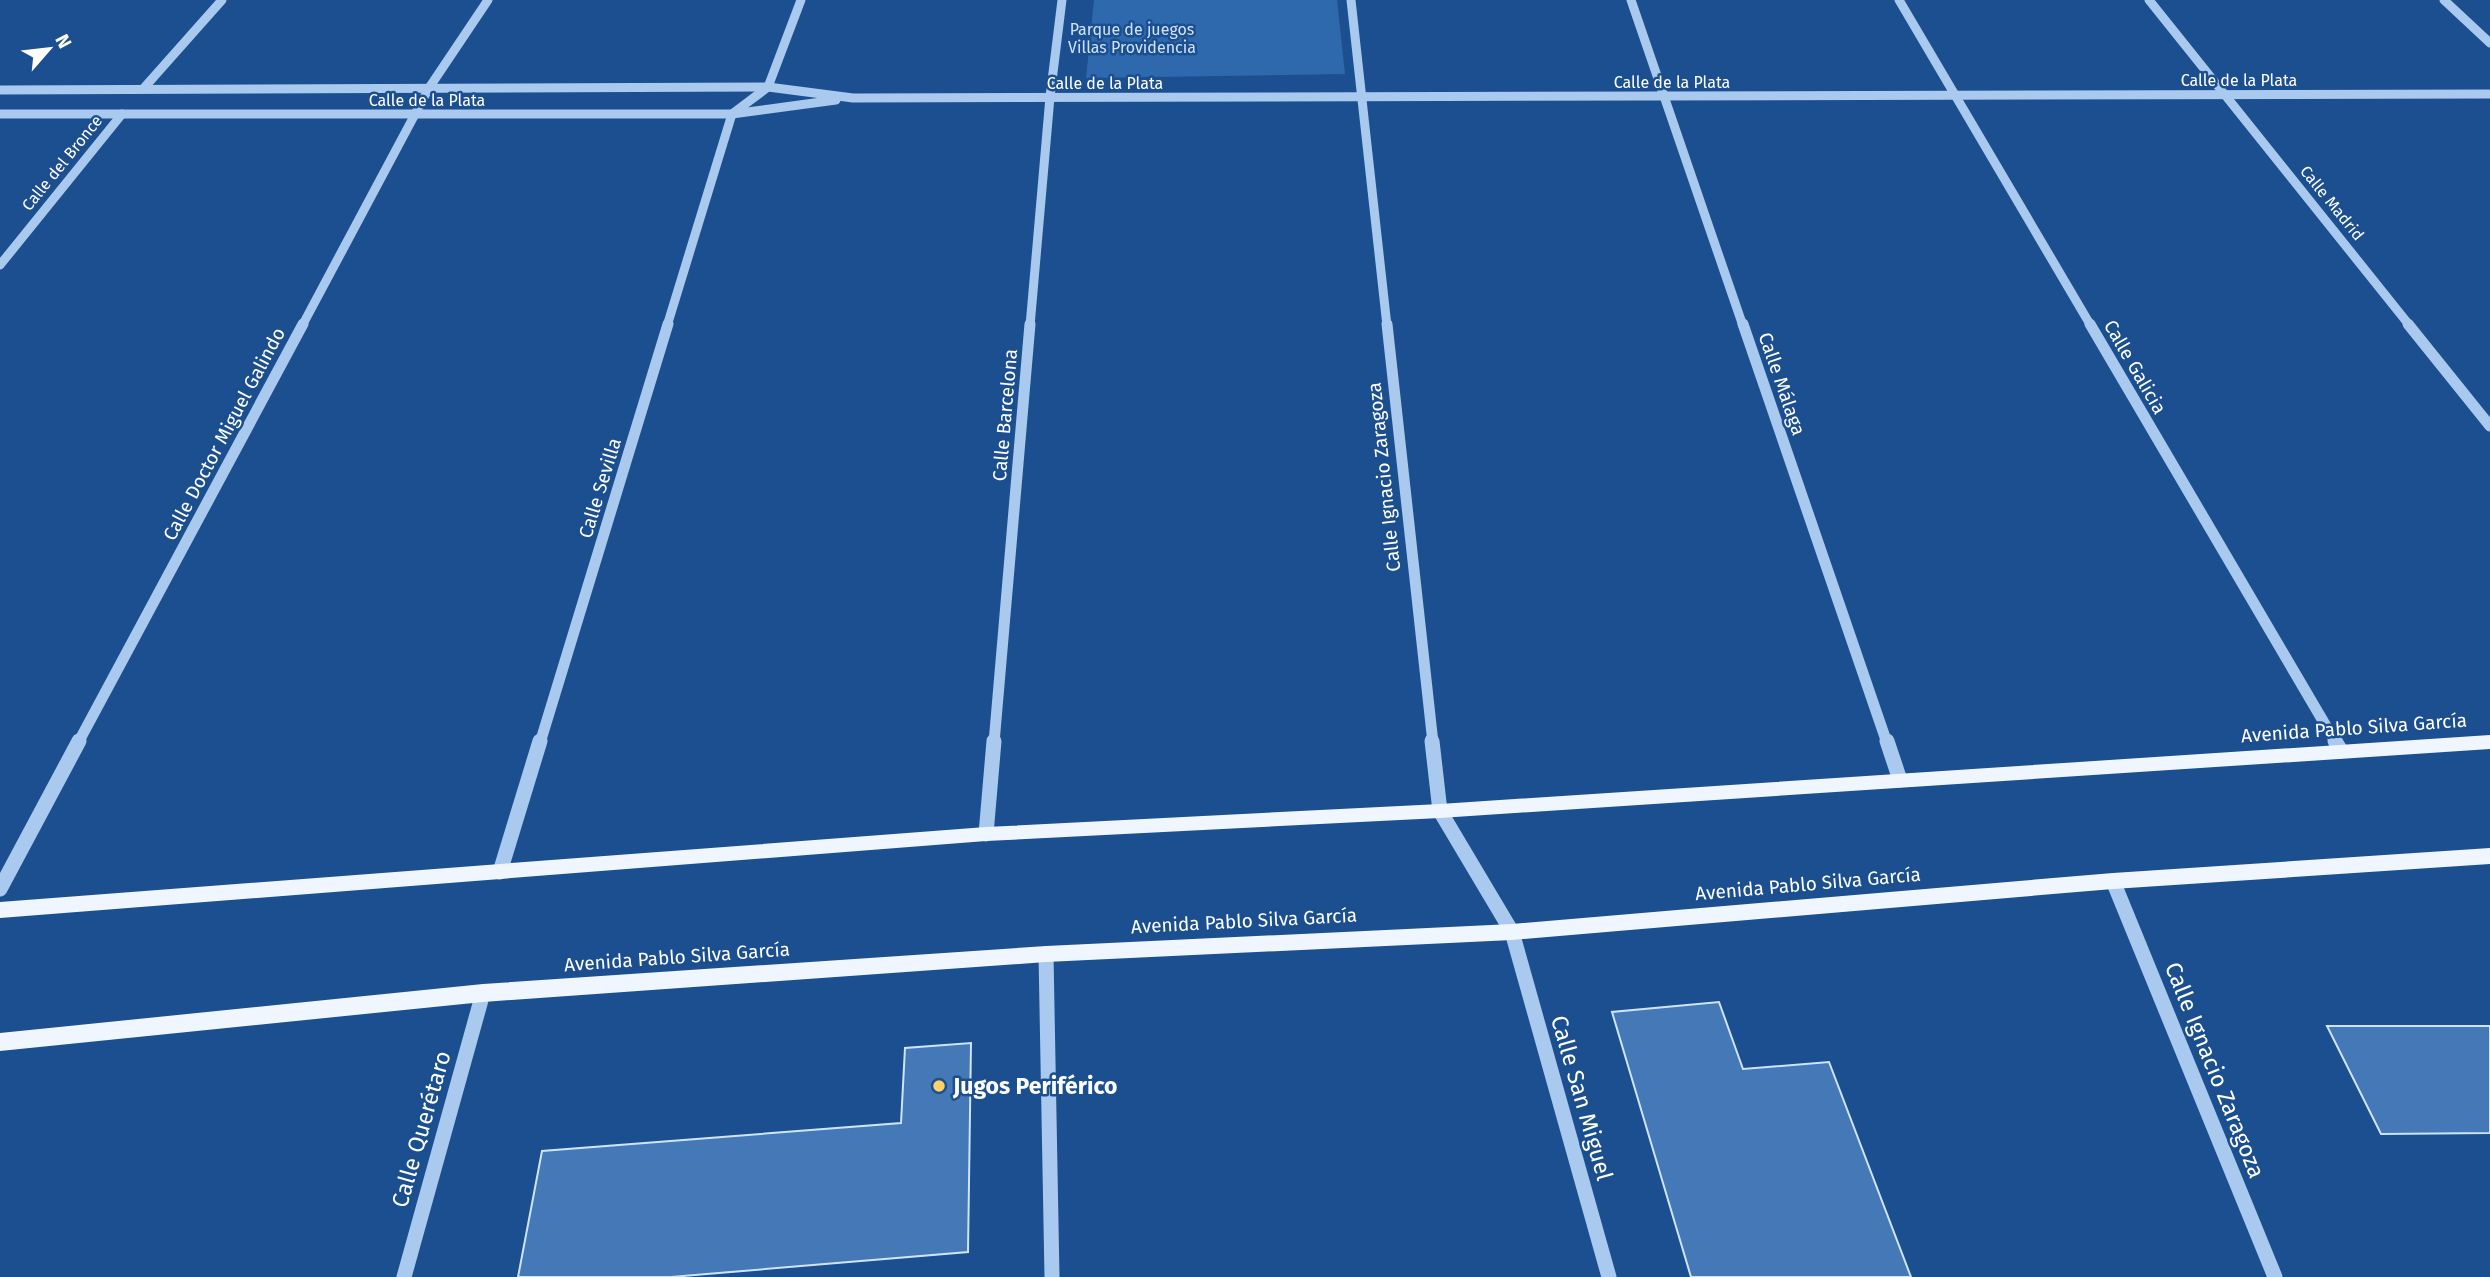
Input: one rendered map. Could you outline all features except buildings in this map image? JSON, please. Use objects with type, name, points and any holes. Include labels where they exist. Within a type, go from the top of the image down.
[{"type":"main road","name":"Avenida Pablo Silva García","points":[[0,910],[986,834],[1440,811],[2490,742]]},
{"type":"main road","name":"Avenida Pablo Silva García","points":[[0,1042],[482,993],[1046,954],[1512,932],[2113,881],[2490,856]]},
{"type":"street","points":[[143,89],[222,0]]},
{"type":"street","name":"Calle Doctor Miguel Galindo","points":[[0,889],[429,88],[488,0]]},
{"type":"street","points":[[732,114],[768,87],[801,0]]},
{"type":"street","name":"Calle Barcelona","points":[[986,834],[1050,97],[1062,0]]},
{"type":"street","name":"Calle Ignacio Zaragoza","points":[[1351,0],[1440,811],[1512,932]]},
{"type":"street","name":"Calle Málaga","points":[[1631,0],[1900,780]]},
{"type":"street","name":"Calle Galicia","points":[[1899,0],[2342,751]]},
{"type":"street","name":"Calle Madrid","points":[[2149,0],[2490,426]]},
{"type":"street","points":[[2444,0],[2490,43]]},
{"type":"street","name":"Calle de la Plata","points":[[0,90],[768,87],[853,98]]},
{"type":"street","name":"Calle de la Plata","points":[[0,114],[732,114],[853,98],[2490,93]]},
{"type":"street","name":"Calle del Bronce","points":[[0,265],[122,114]]},
{"type":"street","name":"Calle Sevilla","points":[[500,872],[732,114]]},
{"type":"street","name":"Calle Ignacio Zaragoza","points":[[2113,881],[2275,1277]]},
{"type":"street","name":"Calle San Miguel","points":[[1512,932],[1609,1277]]},
{"type":"street","points":[[1046,954],[1052,1277]]},
{"type":"street","name":"Calle Querétaro","points":[[404,1277],[482,993]]},
{"type":"green space","name":"Parque de juegos Villas Providencia","points":[[1094,0],[1337,0],[1345,74],[1086,78]]},
{"type":"place","name":"Jugos Periférico","points":[[939,1086]]}]
